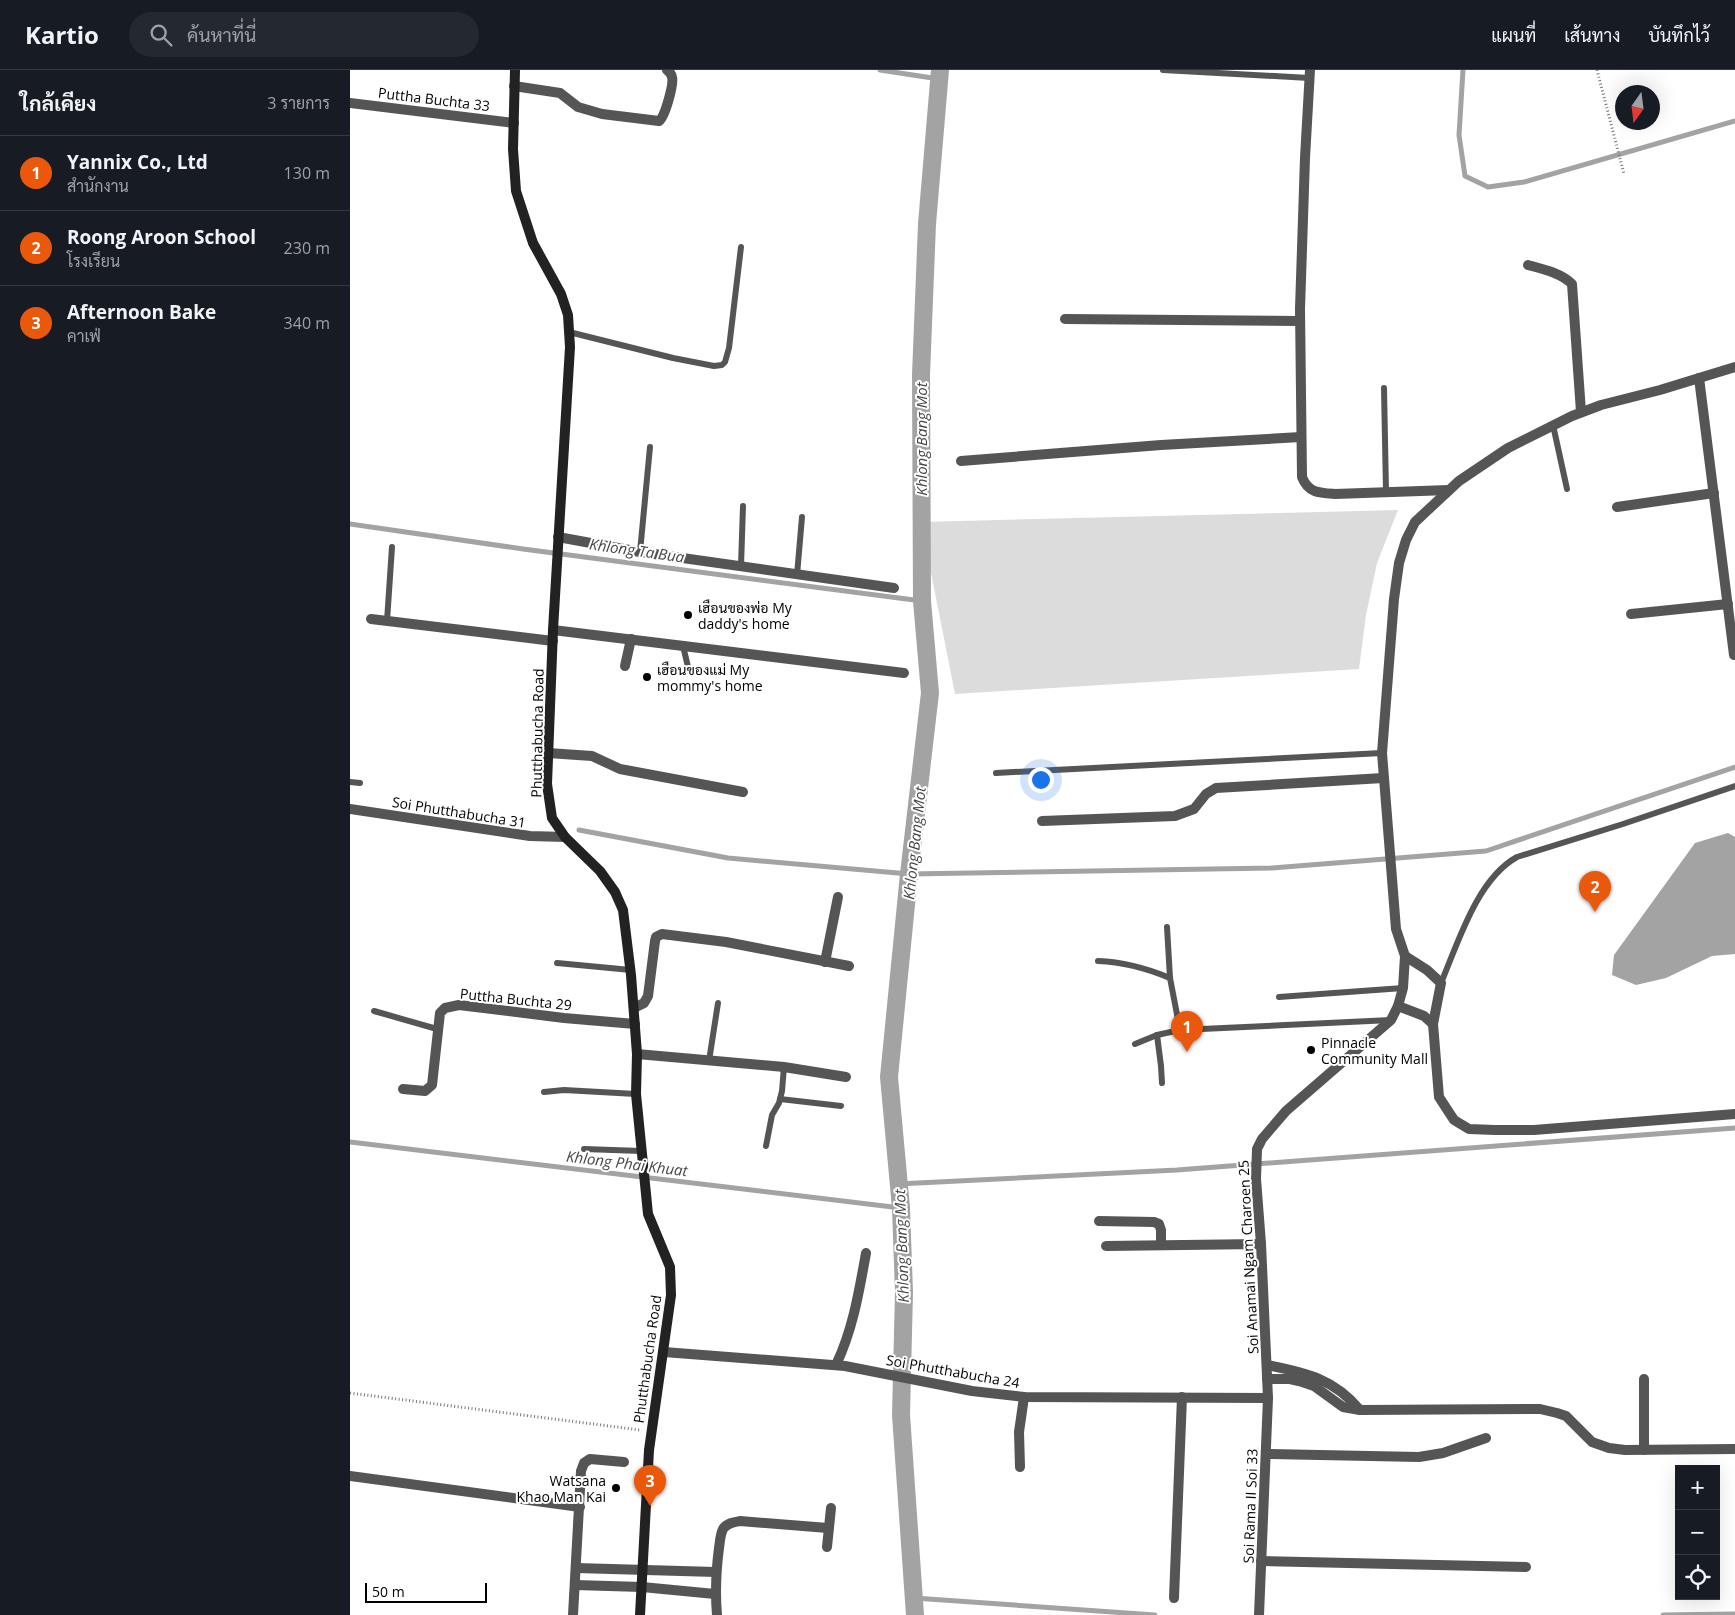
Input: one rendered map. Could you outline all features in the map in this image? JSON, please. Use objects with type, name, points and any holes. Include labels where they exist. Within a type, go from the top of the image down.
[{"type":"main road","name":"Phutthabucha Road","points":[[515,70],[516,191],[533,243],[561,294],[568,315],[570,347],[553,630],[547,784],[549,805],[552,818],[565,837],[600,870],[615,892],[623,910],[631,970],[637,1054],[636,1094],[648,1214],[666,1254],[671,1280],[664,1352],[651,1432],[640,1615]]},
{"type":"street","points":[[514,86],[560,93],[578,107],[602,114],[659,120],[664,114],[672,80],[670,72],[667,70]]},
{"type":"street","points":[[1309,74],[1300,321],[1302,477],[1309,489],[1322,493],[1450,490]]},
{"type":"street","name":"Puttha Buchta 33","points":[[350,103],[514,123]]},
{"type":"street","points":[[1528,265],[1552,272],[1572,284],[1581,412]]},
{"type":"street","points":[[1065,319],[1300,321]]},
{"type":"street","name":"Soi Anamai Ngam Charoen 25","points":[[1268,1398],[1256,1179],[1258,1149],[1262,1139],[1286,1111],[1391,1020],[1398,1006],[1403,988],[1405,956],[1396,929],[1382,753],[1390,635],[1399,563],[1406,540],[1415,522],[1459,481],[1508,448],[1581,412],[1735,367]]},
{"type":"street","points":[[1699,378],[1734,655]]},
{"type":"street","points":[[961,461],[1161,445],[1301,437]]},
{"type":"street","points":[[1618,507],[1714,493]]},
{"type":"street","points":[[558,541],[894,588]]},
{"type":"street","points":[[1631,614],[1728,604]]},
{"type":"street","points":[[371,619],[553,641]]},
{"type":"street","points":[[553,630],[904,672]]},
{"type":"street","points":[[624,666],[631,639]]},
{"type":"street","points":[[548,752],[592,756],[620,769],[743,792]]},
{"type":"street","points":[[1042,821],[1175,816],[1194,809],[1206,794],[1216,788],[1383,778]]},
{"type":"street","name":"Soi Phutthabucha 31","points":[[350,809],[530,836],[565,837]]},
{"type":"street","points":[[825,962],[838,897]]},
{"type":"street","points":[[634,1008],[644,1003],[648,996],[655,940],[656,937],[662,934],[726,942],[849,966]]},
{"type":"street","points":[[1405,956],[1427,970],[1441,983],[1434,1024],[1439,1097],[1454,1120],[1469,1129],[1534,1130],[1735,1114]]},
{"type":"street","name":"Puttha Buchta 29","points":[[403,1089],[425,1091],[432,1085],[440,1013],[450,1006],[459,1005],[564,1018],[635,1024]]},
{"type":"street","points":[[1398,1006],[1424,1016],[1434,1024]]},
{"type":"street","points":[[637,1054],[784,1067],[846,1077]]},
{"type":"street","points":[[1099,1221],[1154,1222],[1159,1224],[1161,1230],[1161,1245]]},
{"type":"street","points":[[1106,1246],[1261,1244]]},
{"type":"street","points":[[840,1365],[852,1324],[866,1253]]},
{"type":"street","name":"Soi Phutthabucha 24","points":[[664,1352],[840,1365],[972,1391],[1024,1397],[1268,1398]]},
{"type":"street","points":[[1267,1365],[1302,1372],[1319,1378],[1348,1395],[1360,1410]]},
{"type":"street","points":[[1267,1380],[1289,1379],[1302,1382],[1314,1386],[1343,1407],[1360,1410],[1540,1409],[1566,1416],[1592,1442],[1609,1448],[1644,1450],[1735,1449]]},
{"type":"street","points":[[1644,1379],[1644,1450]]},
{"type":"street","points":[[1020,1467],[1019,1432],[1024,1397]]},
{"type":"street","points":[[1174,1598],[1182,1397]]},
{"type":"street","name":"Soi Rama II Soi 33","points":[[1259,1615],[1268,1398]]},
{"type":"street","points":[[1266,1454],[1419,1457],[1443,1453],[1486,1438]]},
{"type":"street","points":[[573,1615],[581,1471],[584,1463],[590,1459],[624,1462]]},
{"type":"street","points":[[350,1476],[580,1507]]},
{"type":"street","points":[[827,1547],[831,1508]]},
{"type":"street","points":[[717,1615],[715,1594],[716,1572],[721,1534],[724,1528],[732,1522],[740,1521],[828,1528]]},
{"type":"street","points":[[1261,1561],[1526,1567]]},
{"type":"street","points":[[576,1568],[716,1572]]},
{"type":"street","points":[[575,1585],[642,1587],[715,1594]]},
{"type":"lane","points":[[1163,70],[1309,74]]},
{"type":"lane","points":[[569,332],[673,358],[714,366],[722,365],[725,362],[728,348],[741,247]]},
{"type":"lane","points":[[1384,388],[1386,492]]},
{"type":"lane","points":[[1553,425],[1567,488]]},
{"type":"lane","points":[[640,552],[650,447]]},
{"type":"lane","points":[[741,566],[743,506]]},
{"type":"lane","points":[[797,574],[802,517]]},
{"type":"lane","points":[[387,621],[392,547]]},
{"type":"lane","points":[[684,646],[689,671]]},
{"type":"lane","points":[[996,773],[1382,753]]},
{"type":"lane","points":[[350,782],[360,783]]},
{"type":"lane","points":[[1441,983],[1480,896],[1506,863],[1517,857],[1735,786]]},
{"type":"lane","points":[[1167,927],[1170,978],[1180,1030]]},
{"type":"lane","points":[[1098,961],[1129,963],[1170,978]]},
{"type":"lane","points":[[557,963],[631,970]]},
{"type":"lane","points":[[1279,997],[1403,988]]},
{"type":"lane","points":[[709,1061],[718,1003]]},
{"type":"lane","points":[[374,1011],[437,1029]]},
{"type":"lane","points":[[1135,1044],[1157,1035],[1180,1030],[1391,1020]]},
{"type":"lane","points":[[1157,1035],[1162,1066],[1162,1083]]},
{"type":"lane","points":[[766,1146],[772,1115],[780,1099],[784,1067]]},
{"type":"lane","points":[[544,1092],[564,1090],[636,1094]]},
{"type":"lane","points":[[780,1099],[841,1106]]},
{"type":"lane","points":[[584,1149],[641,1151]]},
{"type":"path","points":[[1597,70],[1624,174]]},
{"type":"path","points":[[350,1393],[651,1432]]},
{"type":"shaded area","points":[[1398,510],[1377,563],[1366,615],[1359,669],[955,694],[921,522]]},
{"type":"shaded area","points":[[1728,833],[1735,837],[1735,954],[1712,956],[1666,978],[1636,985],[1612,975],[1614,955],[1695,843]]},
{"type":"waterway","points":[[880,70],[939,79]]},
{"type":"waterway","name":"Khlong Bang Mot","points":[[915,1615],[901,1415],[904,1292],[901,1208],[889,1077],[909,874],[930,693],[922,601],[921,375],[927,224],[940,70]]},
{"type":"waterway","points":[[1463,70],[1459,135],[1465,176],[1488,187],[1524,182],[1735,121]]},
{"type":"waterway","name":"Khlong Ta Bua","points":[[350,524],[523,549],[922,601]]},
{"type":"waterway","points":[[579,830],[728,858],[909,874],[1272,868],[1486,851],[1735,767]]},
{"type":"waterway","points":[[898,1184],[1177,1170],[1735,1128]]},
{"type":"waterway","name":"Khlong Phai Khuat","points":[[350,1142],[901,1208]]},
{"type":"waterway","points":[[914,1598],[1155,1615]]},
{"type":"waterway","points":[[1663,1615],[1735,1614]]},
{"type":"place","name":"เฮือนของพ่อ My daddy's home","points":[[688,615]]},
{"type":"place","name":"เฮือนของแม่ My mommy's home","points":[[647,677]]},
{"type":"place","name":"Roong Aroon School","points":[[1595,912]]},
{"type":"place","name":"Pinnacle Community Mall","points":[[1311,1050]]},
{"type":"place","name":"Yannix Co., Ltd","points":[[1187,1052]]},
{"type":"place","name":"Watsana Khao Man Kai","points":[[616,1488]]},
{"type":"place","name":"Afternoon Bake","points":[[650,1506]]}]
